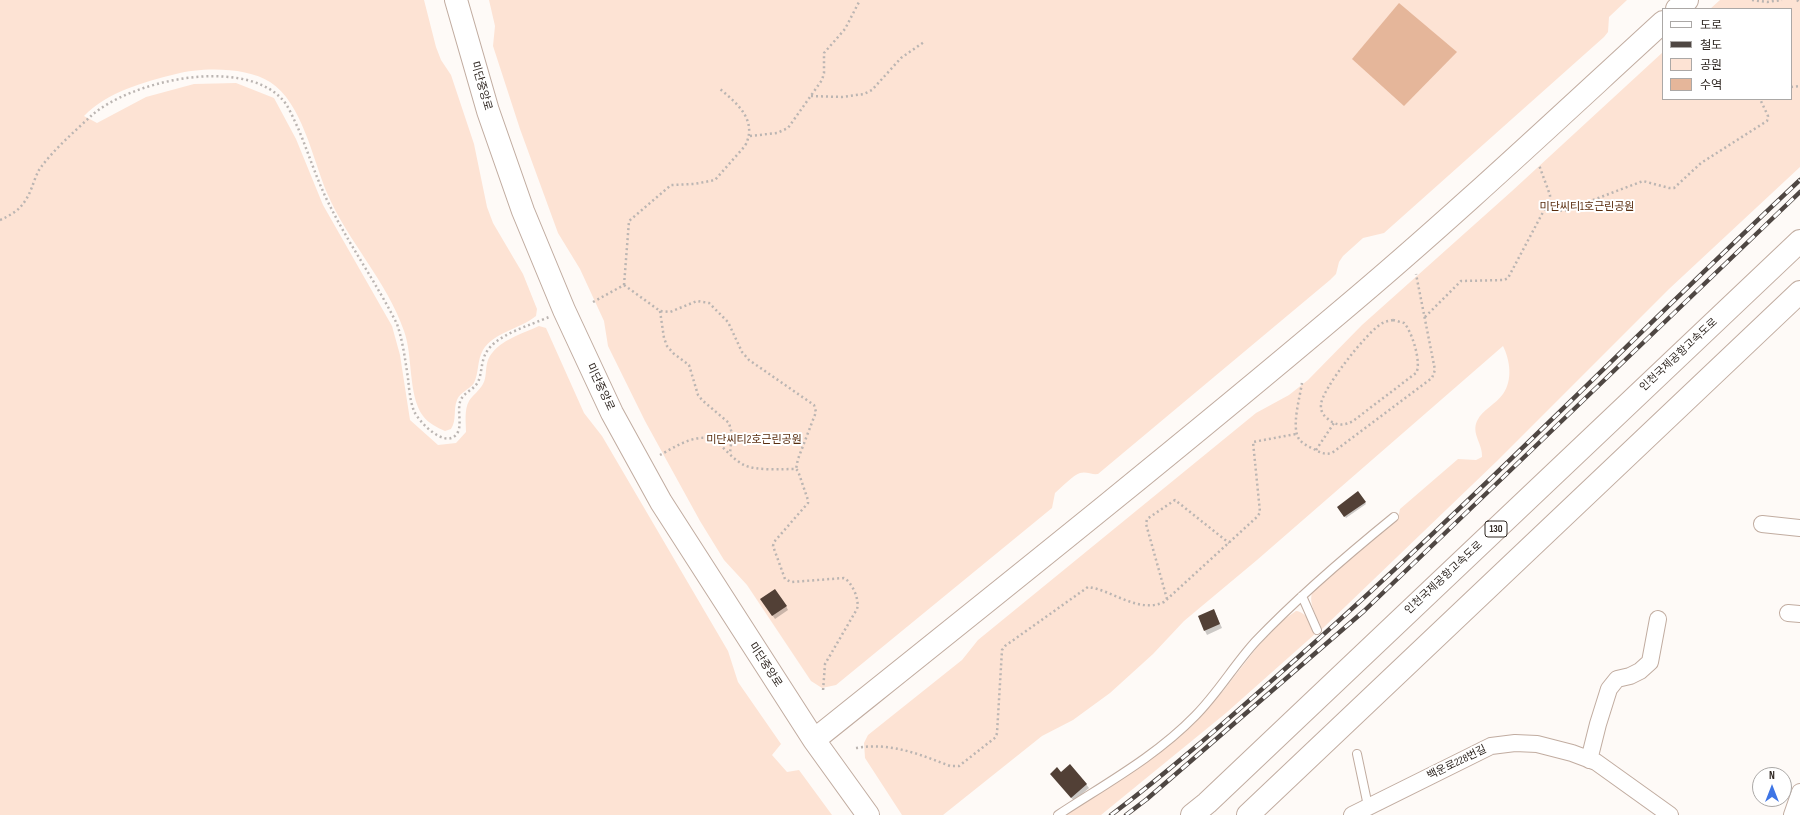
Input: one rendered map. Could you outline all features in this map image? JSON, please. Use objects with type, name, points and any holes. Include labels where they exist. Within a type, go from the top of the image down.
[{"type":"main road","name":"미단중앙로","points":[[456,0],[493,126],[523,211],[564,310],[612,413],[661,502],[814,740],[868,815]]},
{"type":"main road","points":[[1678,8],[1687,0]]},
{"type":"main road","points":[[814,740],[1115,498],[1344,309],[1430,234],[1662,23]]},
{"type":"main road","name":"인천국제공항고속도로","points":[[1192,815],[1207,803],[1800,241]]},
{"type":"main road","points":[[1248,815],[1800,292]]},
{"type":"street","points":[[1762,524],[1800,528]]},
{"type":"street","points":[[1590,760],[1598,724],[1609,689],[1617,679],[1630,676],[1640,671],[1650,662],[1658,619]]},
{"type":"street","name":"백운로228번길","points":[[1352,815],[1490,746],[1515,743],[1537,744],[1572,753],[1596,762],[1670,815]]},
{"type":"street","points":[[1792,815],[1800,792]]},
{"type":"lane","points":[[1058,815],[1138,764],[1194,716],[1219,689],[1255,642],[1344,558],[1394,517]]},
{"type":"lane","points":[[1302,596],[1317,630]]},
{"type":"lane","points":[[1357,754],[1368,806]]},
{"type":"path","points":[[750,136],[783,132],[788,128],[811,96],[823,76],[824,53],[845,29],[860,0]]},
{"type":"path","points":[[1752,0],[1767,2],[1782,0]]},
{"type":"path","points":[[1797,0],[1800,3]]},
{"type":"path","points":[[811,96],[842,97],[864,94],[872,90],[901,58],[924,42]]},
{"type":"path","points":[[0,220],[15,214],[28,197],[38,171],[68,138],[93,114],[113,100],[151,86],[189,77],[221,76],[244,78],[267,88],[281,97],[292,115],[330,206],[397,324],[402,340],[414,410],[420,421],[440,438],[449,439],[457,434],[460,426],[458,414],[463,395],[472,389],[478,382],[485,353],[493,344],[508,335],[564,310]]},
{"type":"path","points":[[624,285],[629,221],[671,185],[694,184],[715,180],[745,146],[750,136],[747,119],[741,109],[720,89]]},
{"type":"path","points":[[1545,209],[1564,211],[1643,181],[1674,188],[1701,162],[1767,121],[1768,116],[1760,100]]},
{"type":"path","points":[[1425,318],[1461,281],[1507,280],[1545,209],[1550,195],[1539,164]]},
{"type":"path","points":[[1302,383],[1295,425],[1296,434],[1303,443],[1322,454],[1332,452],[1432,378],[1435,370],[1416,274]]},
{"type":"path","points":[[593,302],[624,285]]},
{"type":"path","points":[[624,285],[660,311],[670,312],[697,302],[709,304],[728,322],[742,352],[748,360],[814,405],[816,412],[798,459],[796,469],[808,503],[774,542],[773,546],[785,579],[791,582],[844,578],[849,582],[858,601],[857,608],[825,664],[823,691]]},
{"type":"path","points":[[660,311],[664,338],[667,346],[673,353],[689,365],[698,395],[702,400],[729,422],[732,434],[730,454]]},
{"type":"path","points":[[1393,320],[1404,323],[1410,332],[1416,351],[1418,366],[1416,373],[1353,421],[1343,425],[1334,423],[1323,414],[1320,405],[1324,394],[1340,370],[1354,352],[1380,324],[1393,320]]},
{"type":"path","points":[[1316,450],[1334,423]]},
{"type":"path","points":[[856,748],[879,745],[891,747],[950,766],[959,766],[996,736],[1002,650],[1005,646],[1088,587],[1144,605],[1157,605],[1167,599],[1258,516],[1260,512],[1253,442],[1296,434]]},
{"type":"path","points":[[660,455],[682,443],[702,438],[716,441],[744,465],[754,468],[796,469]]},
{"type":"path","points":[[1167,599],[1146,524],[1147,519],[1174,500],[1229,543]]},
{"type":"green space","points":[[0,0],[424,0],[436,47],[441,60],[451,75],[474,144],[487,207],[493,223],[523,274],[537,309],[536,316],[500,335],[483,350],[474,383],[458,397],[455,407],[454,422],[451,429],[445,431],[433,425],[425,419],[418,408],[413,387],[407,341],[397,313],[378,278],[336,211],[327,193],[298,117],[281,91],[270,82],[249,73],[224,70],[198,70],[139,84],[104,100],[84,116],[97,123],[146,97],[194,84],[236,83],[274,98],[296,139],[323,205],[392,326],[400,355],[410,420],[438,445],[456,443],[466,432],[466,408],[469,401],[483,384],[488,360],[492,353],[510,339],[539,326],[546,328],[584,413],[602,436],[728,651],[738,682],[781,744],[772,755],[787,772],[799,770],[832,815],[0,815]]},
{"type":"green space","name":"미단씨티2호근린공원","points":[[489,0],[1627,0],[1609,17],[1608,32],[1604,37],[1384,233],[1363,238],[1343,256],[1339,262],[1336,274],[1330,280],[1098,474],[1077,474],[1055,493],[1052,508],[836,685],[822,688],[811,681],[747,585],[724,560],[700,521],[645,421],[608,346],[604,321],[580,269],[558,233],[520,129],[493,46],[495,26]]},
{"type":"green space","name":"미단씨티1호근린공원","points":[[1720,0],[1800,0],[1800,167],[1669,289],[1497,461],[1322,629],[1312,604],[1311,598],[1314,589],[1398,518],[1400,509],[1458,459],[1476,460],[1482,457],[1481,448],[1475,430],[1479,417],[1503,394],[1508,383],[1509,364],[1503,346],[1257,560],[1184,621],[1153,654],[1110,693],[1073,720],[1042,736],[943,815],[902,815],[865,758],[864,743],[868,735],[962,660],[978,640],[1256,413],[1289,395],[1308,380],[1362,325],[1512,191],[1662,53],[1662,100],[1792,100],[1792,8],[1711,8]]},
{"type":"green space","points":[[1296,611],[1306,616],[1315,634],[1226,713],[1101,815],[1065,815],[1143,764],[1202,714],[1223,691],[1258,646],[1283,620]]},
{"type":"water","points":[[1399,3],[1457,52],[1404,106],[1352,59]]},
{"type":"building","points":[[1358,491],[1366,502],[1344,517],[1337,507]]},
{"type":"building","points":[[775,589],[787,606],[772,616],[760,599]]},
{"type":"building","points":[[1214,609],[1220,624],[1204,631],[1198,616]]},
{"type":"building","points":[[1070,764],[1087,784],[1071,798],[1050,774],[1057,767],[1061,772]]},
{"type":"railway","points":[[1111,815],[1204,739],[1360,602],[1487,482],[1800,180]]},
{"type":"railway","points":[[1126,815],[1147,799],[1364,611],[1800,192]]}]
